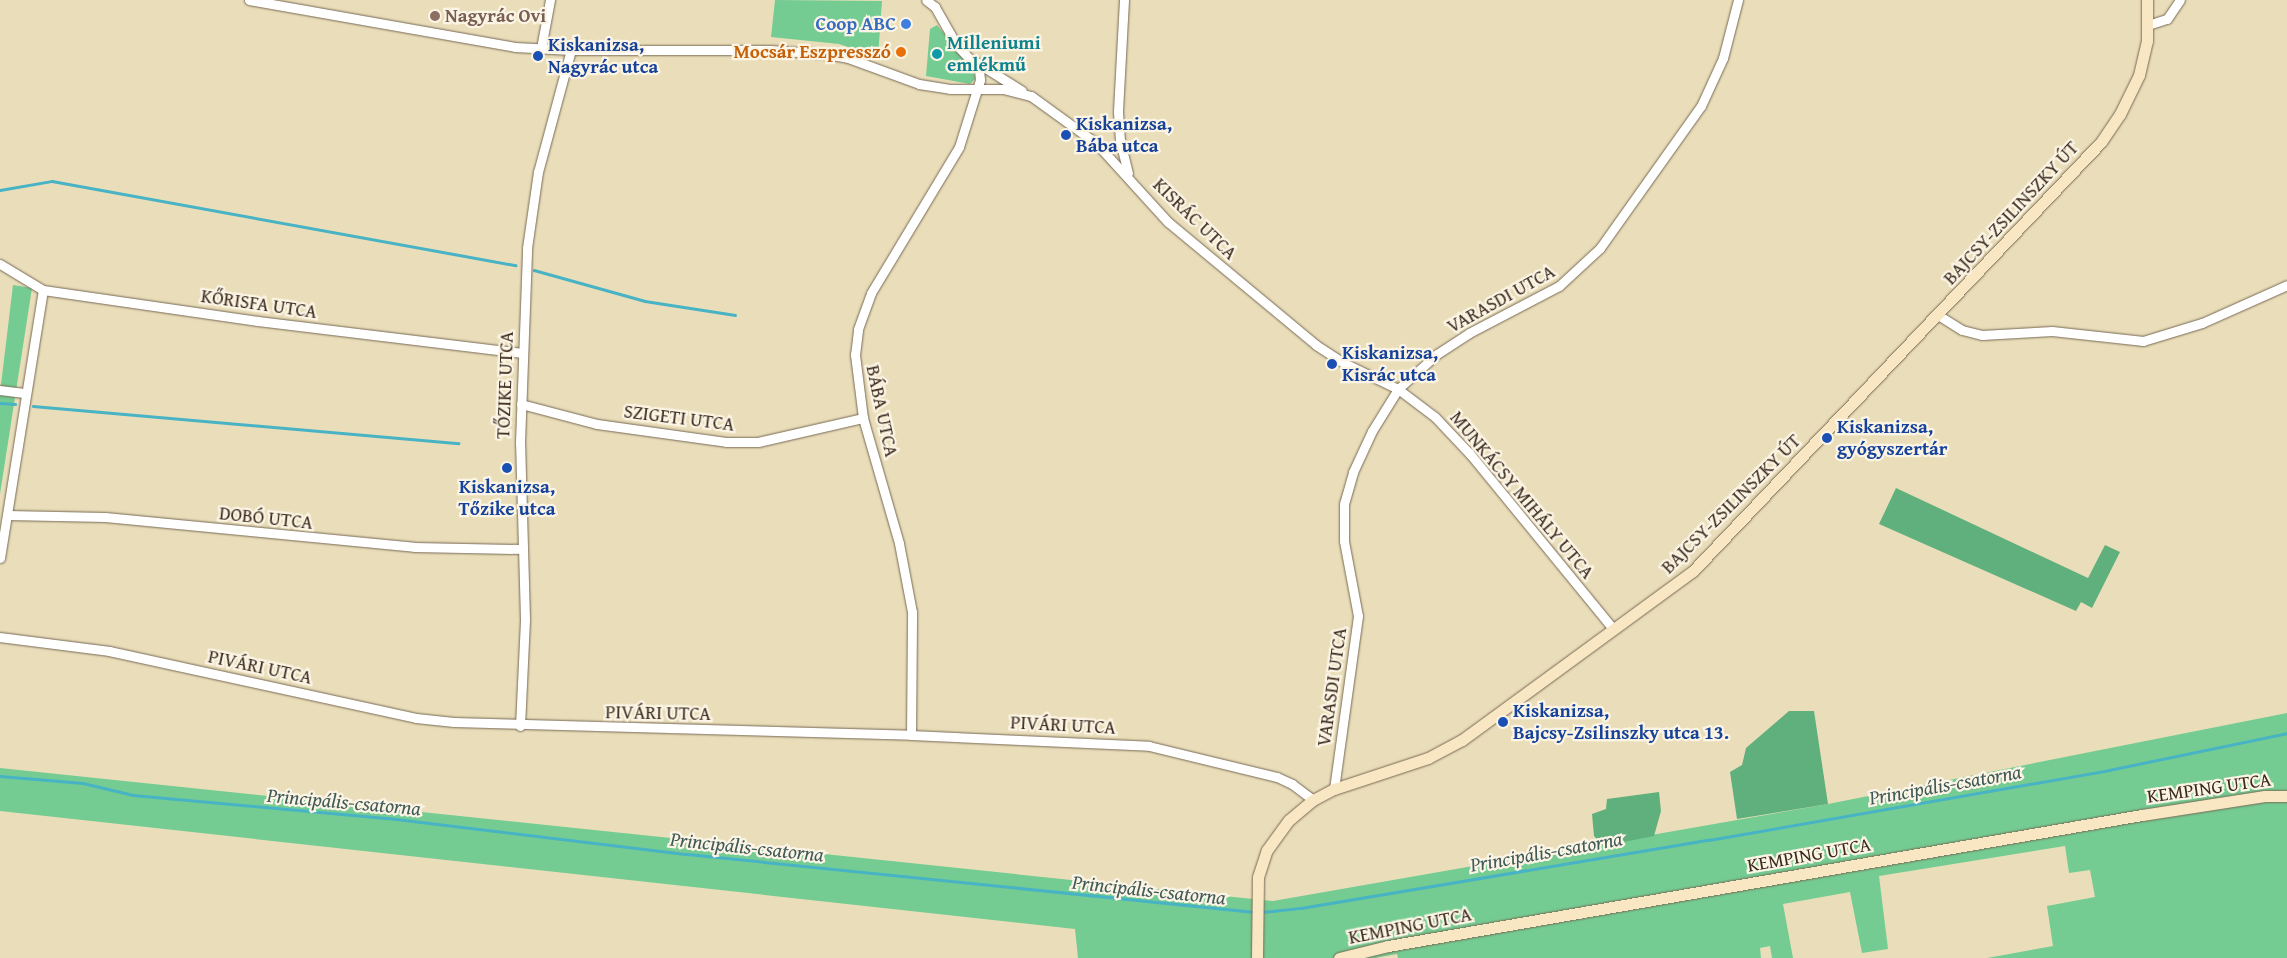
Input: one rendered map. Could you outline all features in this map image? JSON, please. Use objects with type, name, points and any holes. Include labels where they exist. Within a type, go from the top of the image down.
[{"type":"street","name":"KISRÁC UTCA","points":[[249,0],[281,3],[486,43],[571,50],[770,50],[826,54],[848,58],[919,84],[977,90],[1003,89],[1031,96],[1096,143],[1130,178],[1168,222],[1316,345],[1344,363],[1398,389]]},
{"type":"street","points":[[541,48],[550,0]]},
{"type":"street","points":[[926,0],[934,3],[953,39],[974,61],[1031,96]]},
{"type":"street","points":[[1124,0],[1118,112],[1120,141],[1130,178]]},
{"type":"street","name":"VARASDI UTCA","points":[[1334,789],[1358,616],[1344,541],[1344,504],[1362,450],[1398,389],[1430,360],[1461,338],[1559,286],[1600,248],[1701,106],[1723,58],[1738,0]]},
{"type":"street","name":"BAJCSY-ZSILINSZKY ÚT","points":[[1257,958],[1255,899],[1261,865],[1272,840],[1289,820],[1313,800],[1334,789],[1445,749],[1693,571],[1938,315],[2108,133],[2139,74],[2148,25],[2148,0]]},
{"type":"street","points":[[2148,25],[2167,19],[2180,0]]},
{"type":"street","name":"TŐZIKE UTCA","points":[[520,726],[525,619],[521,549],[522,353],[533,202],[545,141],[571,50]]},
{"type":"street","points":[[974,61],[980,75],[977,90]]},
{"type":"street","name":"BÁBA UTCA","points":[[911,734],[912,612],[899,543],[863,418],[855,355],[864,310],[879,277],[959,147],[977,90]]},
{"type":"street","name":"KŐRISFA UTCA","points":[[0,264],[43,290],[258,321],[522,353]]},
{"type":"street","points":[[1938,315],[1962,330],[1982,335],[2052,331],[2143,341],[2202,323],[2287,284]]},
{"type":"street","points":[[0,558],[43,290]]},
{"type":"street","name":"MUNKÁCSY MIHÁLY UTCA","points":[[1398,389],[1430,413],[1470,454],[1613,629]]},
{"type":"street","points":[[0,390],[26,393]]},
{"type":"street","name":"SZIGETI UTCA","points":[[521,404],[590,422],[720,442],[758,442],[863,418]]},
{"type":"street","name":"DOBÓ UTCA","points":[[7,515],[105,517],[414,547],[521,549]]},
{"type":"street","name":"PIVÁRI UTCA","points":[[0,637],[109,652],[416,718],[520,726],[911,734],[1083,741],[1168,749],[1277,777],[1292,784],[1313,800]]},
{"type":"street","name":"KEMPING UTCA","points":[[1339,958],[1396,944],[2142,815],[2265,796],[2287,796]]},
{"type":"green space","points":[[775,0],[882,1],[878,57],[839,44],[771,37]]},
{"type":"green space","points":[[937,25],[974,70],[975,79],[970,84],[926,76],[930,29]]},
{"type":"green space","points":[[13,285],[32,288],[0,494],[0,393]]},
{"type":"green space","points":[[1896,488],[2088,578],[2105,545],[2120,552],[2092,608],[2081,602],[2076,611],[1879,524]]},
{"type":"green space","points":[[1789,711],[1814,711],[1828,804],[1737,819],[1730,772],[1742,765],[1746,748]]},
{"type":"green space","points":[[2287,713],[2287,958],[1987,958],[2053,946],[2047,906],[2095,897],[2090,870],[2069,873],[2065,846],[1879,876],[1888,949],[1862,953],[1850,892],[1783,904],[1793,958],[1772,958],[1770,946],[1760,948],[1761,958],[1398,958],[1397,954],[1375,958],[1078,958],[1075,929],[0,811],[0,768],[1273,901],[1828,804]]},
{"type":"green space","points":[[1659,792],[1661,811],[1654,836],[1603,846],[1594,836],[1592,814],[1606,809],[1607,799]]},
{"type":"waterway","points":[[0,190],[52,181],[515,265]]},
{"type":"waterway","points":[[534,270],[645,301],[735,315]]},
{"type":"waterway","points":[[0,403],[15,404]]},
{"type":"waterway","points":[[33,406],[458,443]]},
{"type":"waterway","name":"Principális-csatorna","points":[[1262,912],[1301,908],[1709,840],[2109,770],[2287,733]]},
{"type":"waterway","name":"Principális-csatorna","points":[[0,776],[83,783],[133,795],[388,818],[687,854],[1254,912]]},
{"type":"place","name":"Nagyrác Ovi","points":[[435,16]]},
{"type":"place","name":"Coop ABC","points":[[906,24]]},
{"type":"place","name":"Mocsár Eszpresszó","points":[[901,52]]},
{"type":"place","name":"Milleniumi emlékmű","points":[[937,54]]},
{"type":"place","name":"Kiskanizsa, Nagyrác utca","points":[[538,56]]},
{"type":"place","name":"Kiskanizsa, Bába utca","points":[[1066,135]]},
{"type":"place","name":"Kiskanizsa, Kisrác utca","points":[[1332,364]]},
{"type":"place","name":"Kiskanizsa, gyógyszertár","points":[[1827,438]]},
{"type":"place","name":"Kiskanizsa, Tőzike utca","points":[[507,468]]},
{"type":"place","name":"Kiskanizsa, Bajcsy-Zsilinszky utca 13.","points":[[1503,722]]}]
